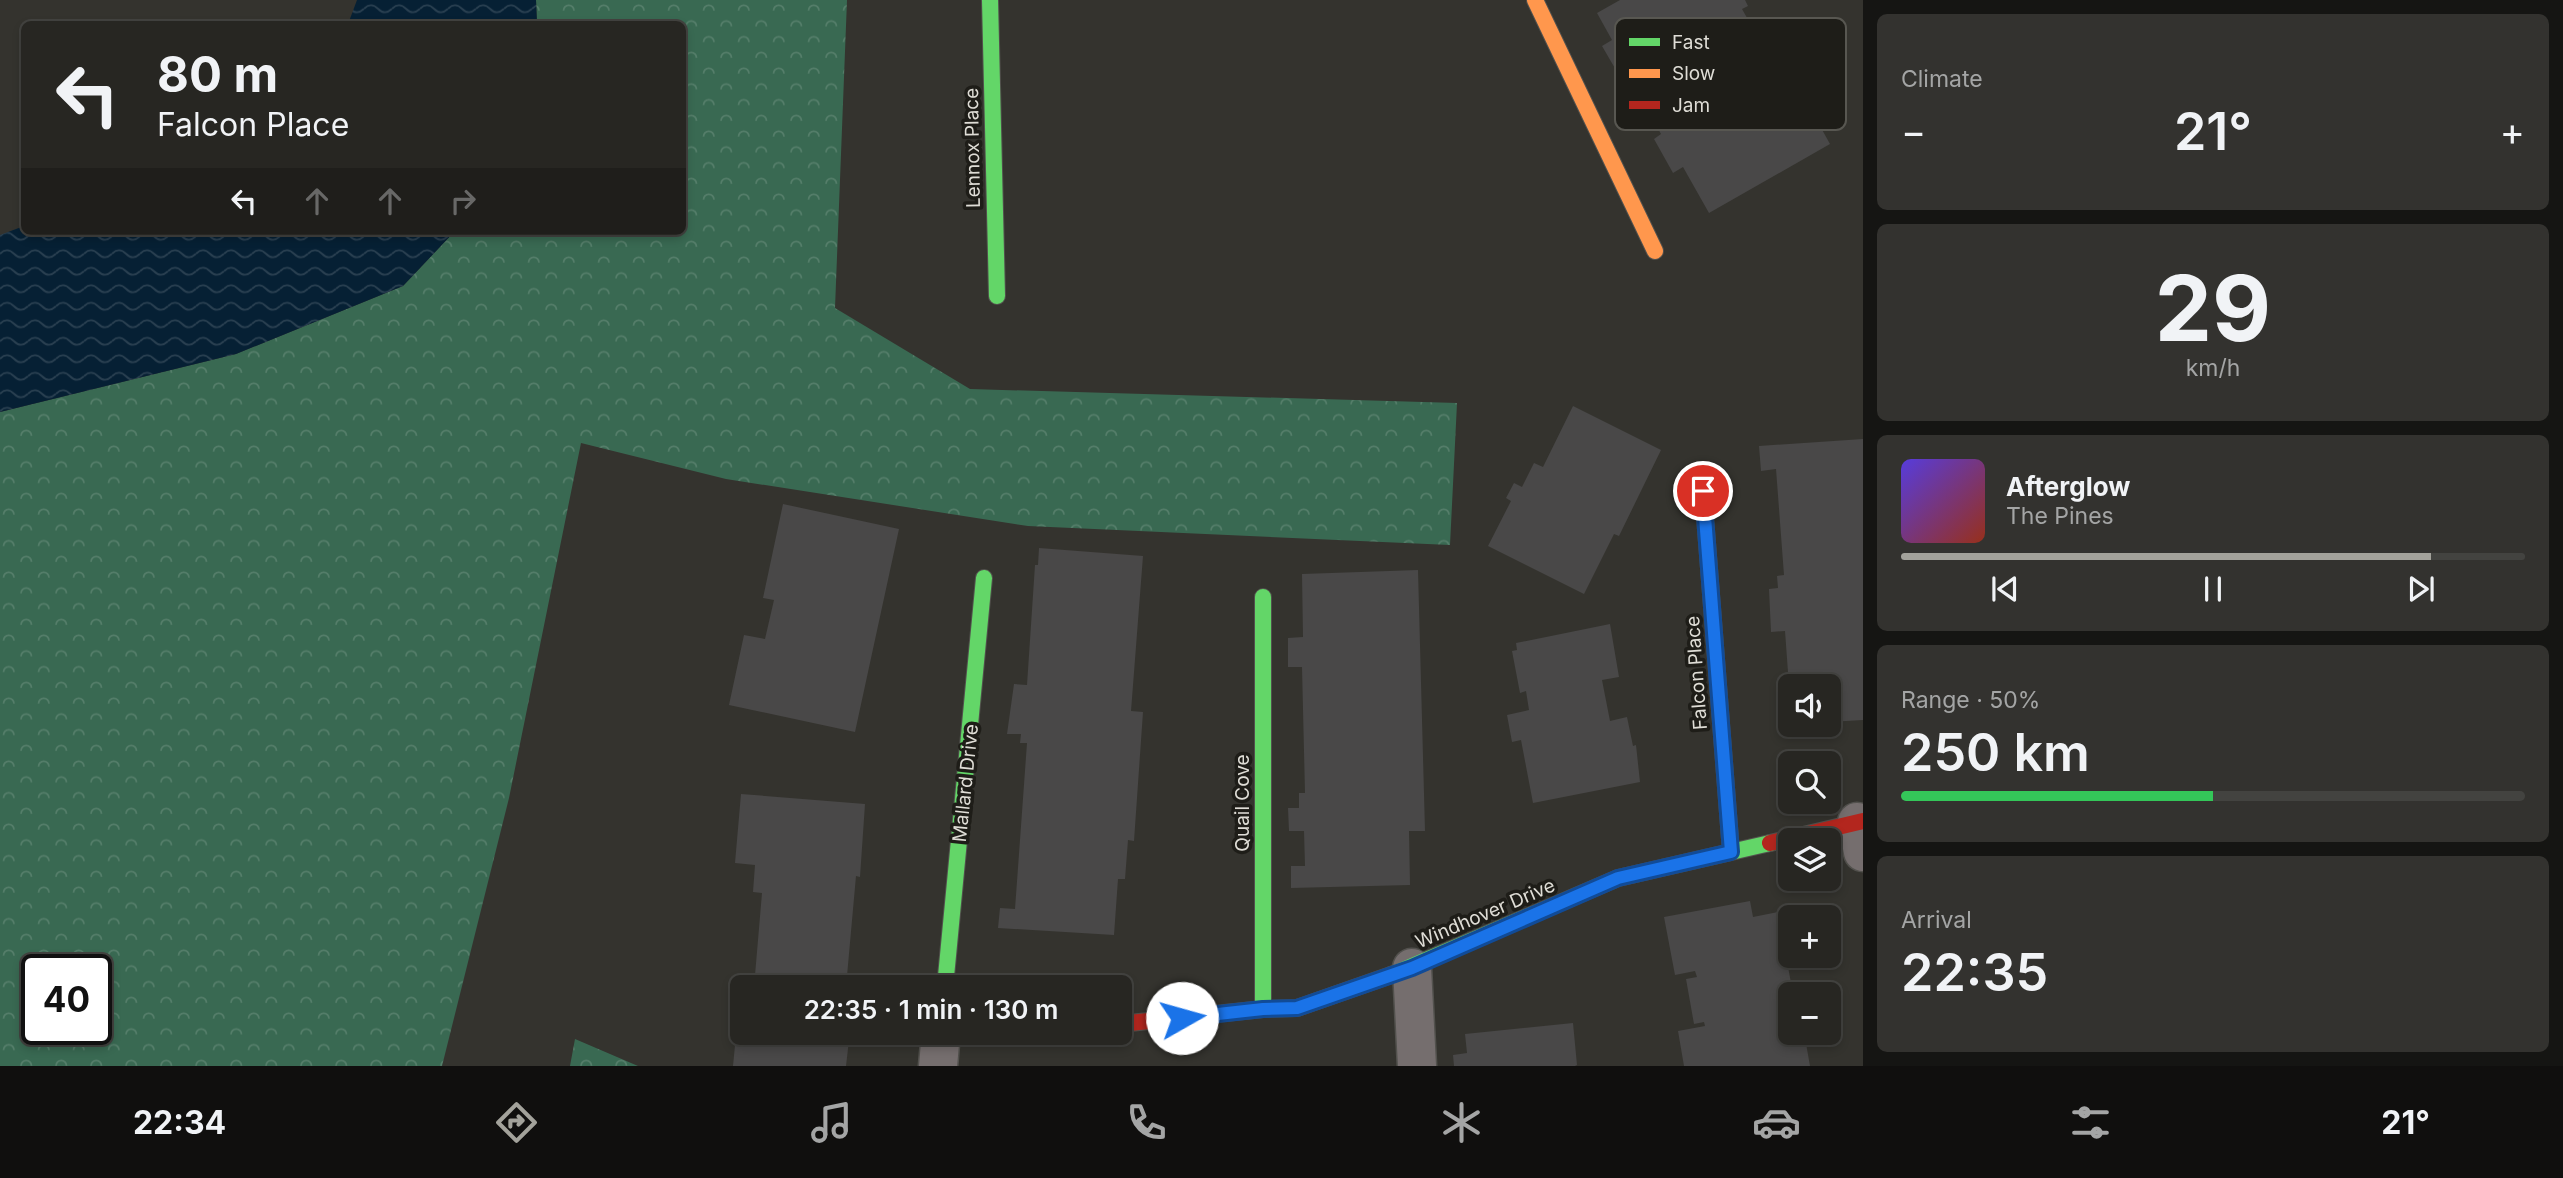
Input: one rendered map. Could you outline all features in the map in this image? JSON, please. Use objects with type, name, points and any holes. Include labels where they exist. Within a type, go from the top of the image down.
[{"type":"street","name":"Lennox Place","points":[[990,0],[997,296]]},
{"type":"street","points":[[1535,0],[1655,251]]},
{"type":"street","name":"Falcon Place","points":[[1703,491],[1731,852]]},
{"type":"street","name":"Mallard Drive","points":[[946,975],[984,578]]},
{"type":"street","name":"Quail Cove","points":[[1263,597],[1263,1009]]},
{"type":"street","name":"Windhover Drive","points":[[1132,1023],[1297,1008],[1412,968],[1618,878],[1731,852],[1861,832]]},
{"type":"street","points":[[1412,968],[1417,1066]]},
{"type":"street","points":[[938,1066],[940,1045]]},
{"type":"green space","points":[[536,0],[847,0],[835,308],[970,389],[1457,403],[1450,545],[1028,526],[726,479],[581,443],[509,798],[442,1066],[0,1066],[0,412],[236,354],[403,286],[451,235],[686,235],[686,21],[537,21]]},
{"type":"green space","points":[[575,1039],[638,1066],[570,1066]]},
{"type":"water","points":[[357,0],[536,0],[537,21],[349,21]]},
{"type":"water","points":[[21,227],[21,235],[451,235],[403,286],[236,354],[0,412],[0,235]]},
{"type":"building","points":[[1620,0],[1745,0],[1748,6],[1742,9],[1747,18],[1615,18],[1615,68],[1602,46],[1612,40],[1597,13]]},
{"type":"building","points":[[1659,130],[1822,130],[1830,144],[1709,213],[1683,167],[1673,173],[1654,139],[1661,134]]},
{"type":"building","points":[[1573,406],[1661,450],[1619,536],[1614,534],[1584,594],[1488,546],[1511,501],[1506,498],[1514,483],[1522,487],[1534,463],[1543,467]]},
{"type":"building","points":[[1863,439],[1863,720],[1841,721],[1841,674],[1788,674],[1785,631],[1771,632],[1769,589],[1778,588],[1777,576],[1784,575],[1776,469],[1761,471],[1759,446]]},
{"type":"building","points":[[783,504],[899,529],[855,732],[729,705],[744,635],[765,639],[774,600],[763,598]]},
{"type":"building","points":[[1039,548],[1143,556],[1131,711],[1143,712],[1134,841],[1128,840],[1125,879],[1118,879],[1114,935],[998,928],[1000,908],[1015,909],[1027,743],[1020,743],[1021,734],[1007,734],[1014,684],[1027,685],[1035,565],[1038,565]]},
{"type":"building","points":[[1418,570],[1425,831],[1409,831],[1410,885],[1291,888],[1291,866],[1305,866],[1304,831],[1289,831],[1288,808],[1299,808],[1299,793],[1305,793],[1302,667],[1288,667],[1288,638],[1303,637],[1302,574]]},
{"type":"building","points":[[1610,624],[1619,677],[1602,680],[1610,721],[1627,717],[1633,746],[1636,745],[1640,782],[1533,803],[1521,740],[1512,742],[1507,715],[1529,710],[1526,691],[1520,693],[1512,651],[1517,650],[1516,643]]},
{"type":"building","points":[[741,794],[865,804],[860,877],[856,876],[847,975],[755,975],[762,893],[753,892],[755,865],[735,863]]},
{"type":"building","points":[[1750,901],[1753,917],[1778,912],[1778,968],[1788,968],[1791,982],[1778,982],[1778,1045],[1806,1045],[1810,1066],[1684,1066],[1678,1031],[1705,1026],[1704,1022],[1694,1024],[1686,979],[1697,977],[1695,971],[1675,975],[1664,917]]},
{"type":"building","points":[[1573,1023],[1575,1066],[1454,1066],[1453,1055],[1467,1053],[1465,1034]]},
{"type":"building","points":[[735,1045],[848,1045],[846,1066],[733,1066]]},
{"type":"traffic: fast","points":[[990,0],[997,296]]},
{"type":"traffic: fast","points":[[1703,491],[1731,852]]},
{"type":"traffic: fast","points":[[946,975],[984,578]]},
{"type":"traffic: fast","points":[[1263,597],[1263,1009]]},
{"type":"traffic: fast","points":[[1391,975],[1618,878],[1770,843]]},
{"type":"traffic: slow","points":[[1535,0],[1655,251]]},
{"type":"traffic: jam","points":[[1770,843],[1863,821]]},
{"type":"traffic: jam","points":[[1132,1023],[1297,1008],[1391,975]]},
{"type":"route","points":[[1182,1018],[1297,1008],[1412,968],[1618,878],[1731,852],[1703,491]]}]
